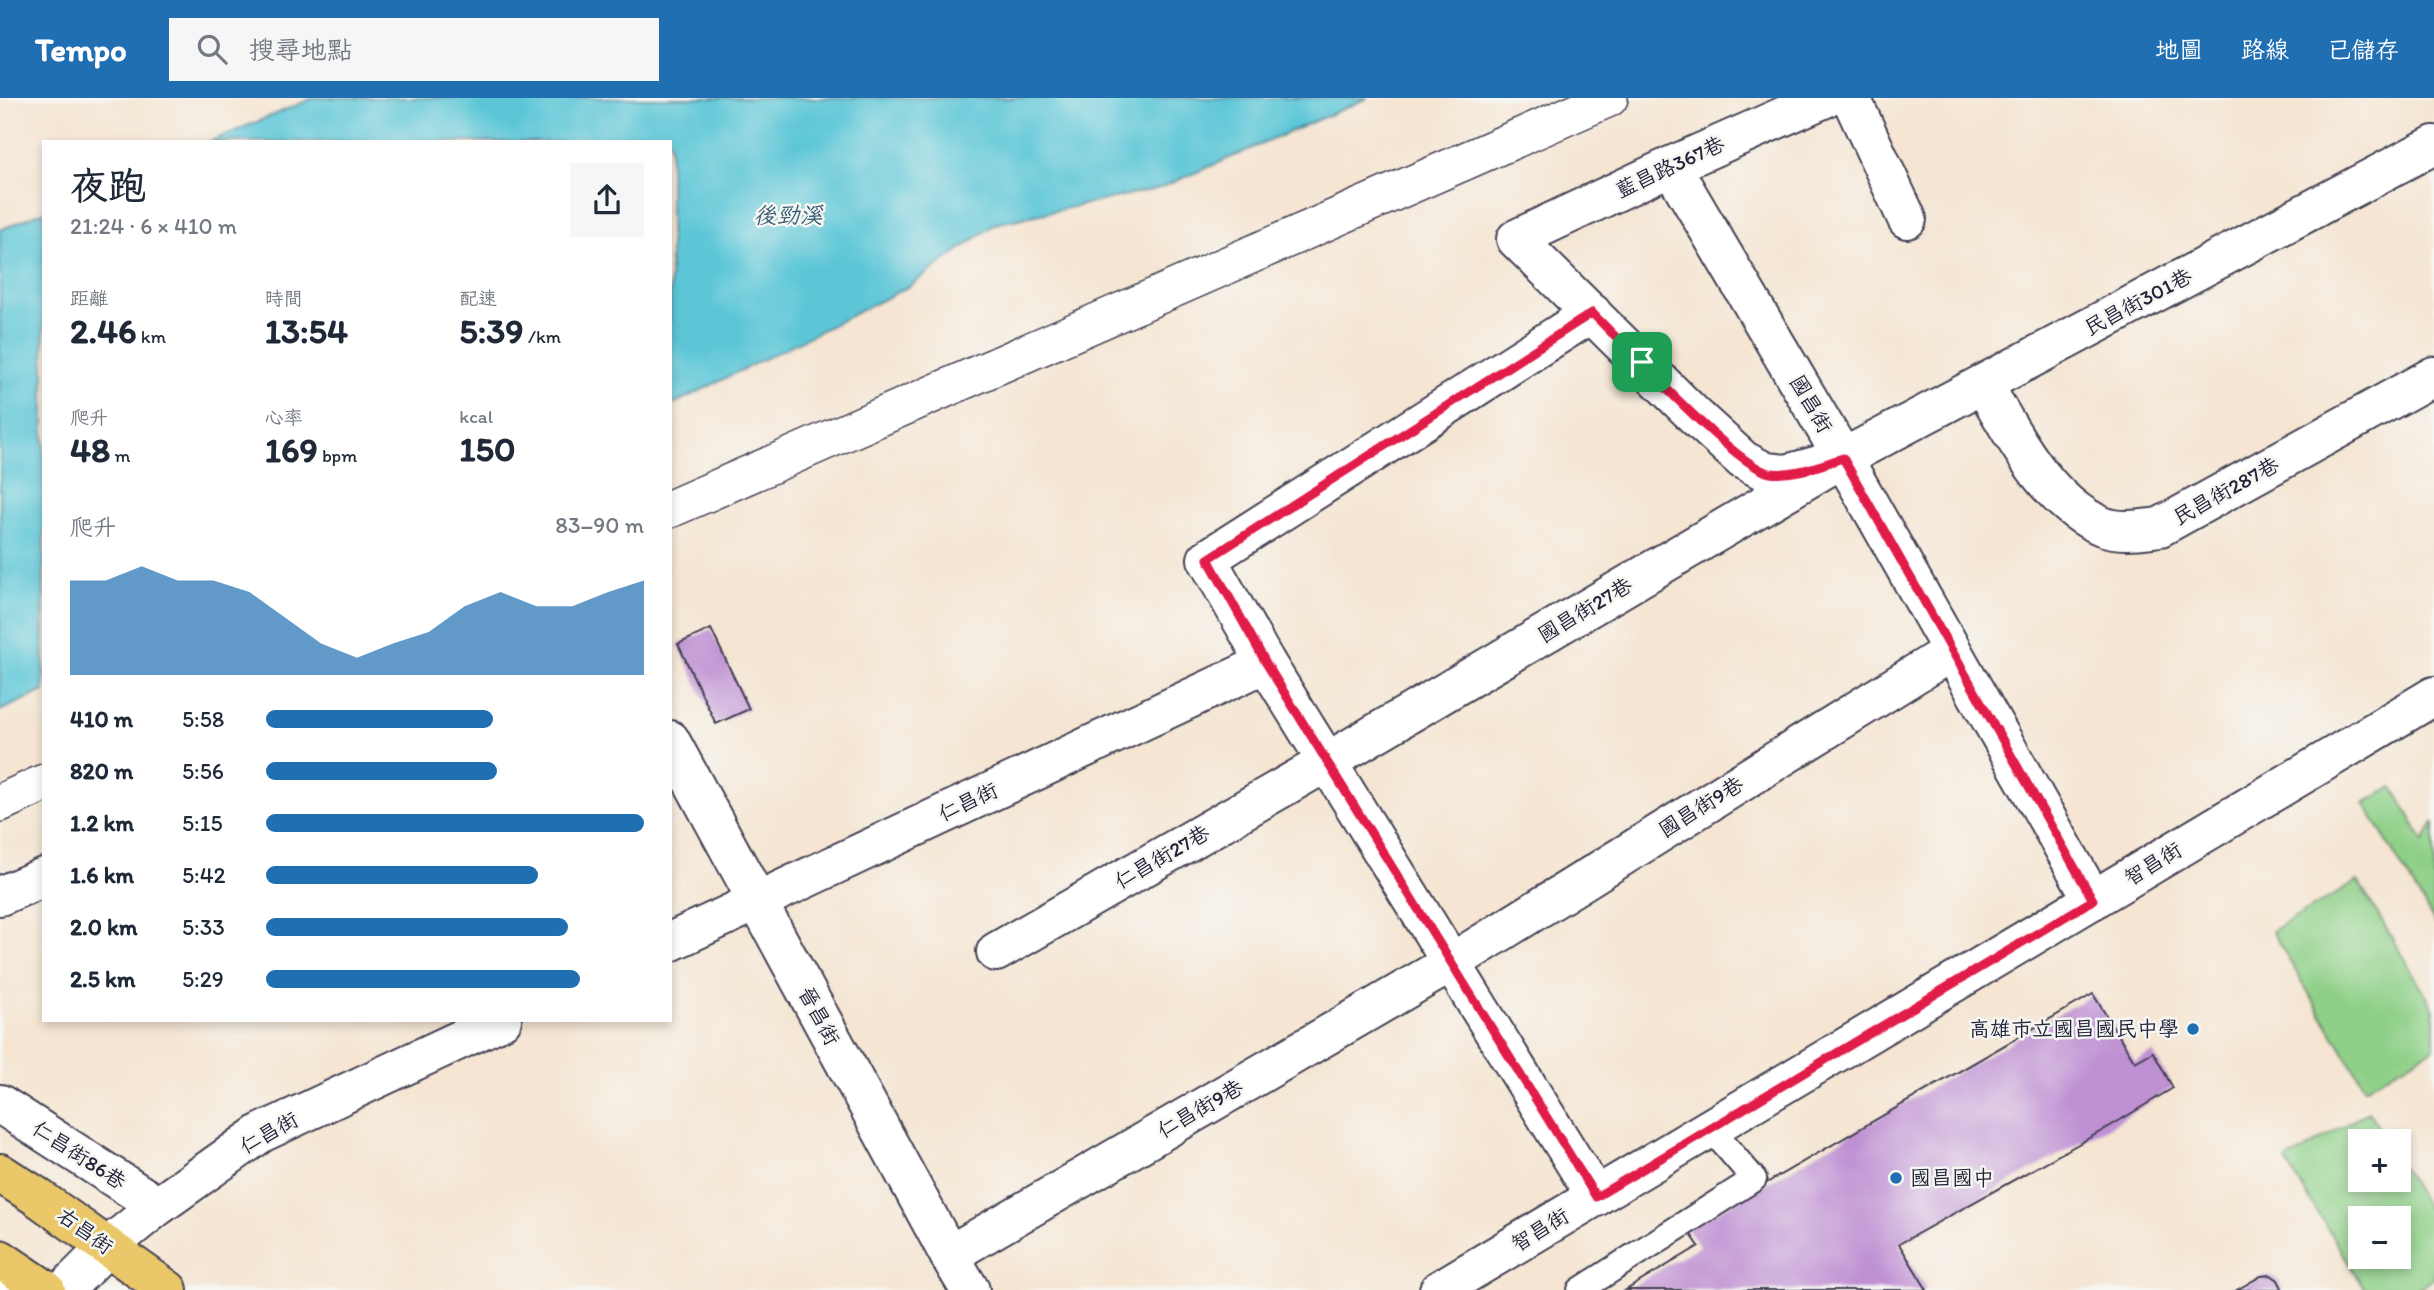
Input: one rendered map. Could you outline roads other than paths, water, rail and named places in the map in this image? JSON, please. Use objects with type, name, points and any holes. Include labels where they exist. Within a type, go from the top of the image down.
[{"type":"main road","name":"右昌街","points":[[0,1173],[169,1290]]},
{"type":"main road","points":[[0,1259],[46,1290]]},
{"type":"street","points":[[672,508],[1609,98]]},
{"type":"street","name":"藍昌路367巷","points":[[1592,313],[1516,239],[1825,98]]},
{"type":"street","points":[[1851,98],[1908,219]]},
{"type":"street","name":"民昌街301巷","points":[[1843,458],[2434,145]]},
{"type":"street","name":"國昌街","points":[[1671,166],[1843,458],[2093,900]]},
{"type":"street","points":[[1596,1197],[1266,663],[1208,559],[1592,313],[1743,460],[1766,472],[1786,474],[1843,458]]},
{"type":"street","name":"民昌街287巷","points":[[1983,384],[2024,453],[2055,491],[2078,512],[2104,527],[2131,531],[2160,527],[2434,376]]},
{"type":"street","name":"國昌街27巷","points":[[1327,762],[1843,458]]},
{"type":"street","name":"國昌街9巷","points":[[1451,963],[1952,651]]},
{"type":"street","name":"仁昌街","points":[[672,941],[1266,663]]},
{"type":"street","name":"智昌街","points":[[1439,1290],[2434,696]]},
{"type":"street","name":"晉昌街","points":[[672,744],[970,1290]]},
{"type":"street","name":"仁昌街27巷","points":[[996,952],[1327,762]]},
{"type":"street","points":[[0,803],[42,784]]},
{"type":"street","points":[[0,896],[42,878]]},
{"type":"street","name":"仁昌街9巷","points":[[949,1255],[1451,963]]},
{"type":"street","name":"仁昌街","points":[[64,1290],[106,1248],[158,1206],[261,1133],[498,1022]]},
{"type":"street","name":"仁昌街86巷","points":[[0,1104],[158,1206]]},
{"type":"street","points":[[0,1287],[16,1290]]},
{"type":"lane","points":[[1580,1290],[1754,1179],[1710,1128]]},
{"type":"water","name":"後勁溪","points":[[313,98],[1368,98],[1160,188],[995,224],[910,286],[672,405],[672,140],[214,140]]},
{"type":"water","points":[[42,212],[42,692],[0,711],[0,230]]},
{"type":"place","name":"高雄市立國昌國民中學","points":[[2193,1029]]},
{"type":"place","name":"國昌國中","points":[[1896,1178]]}]
